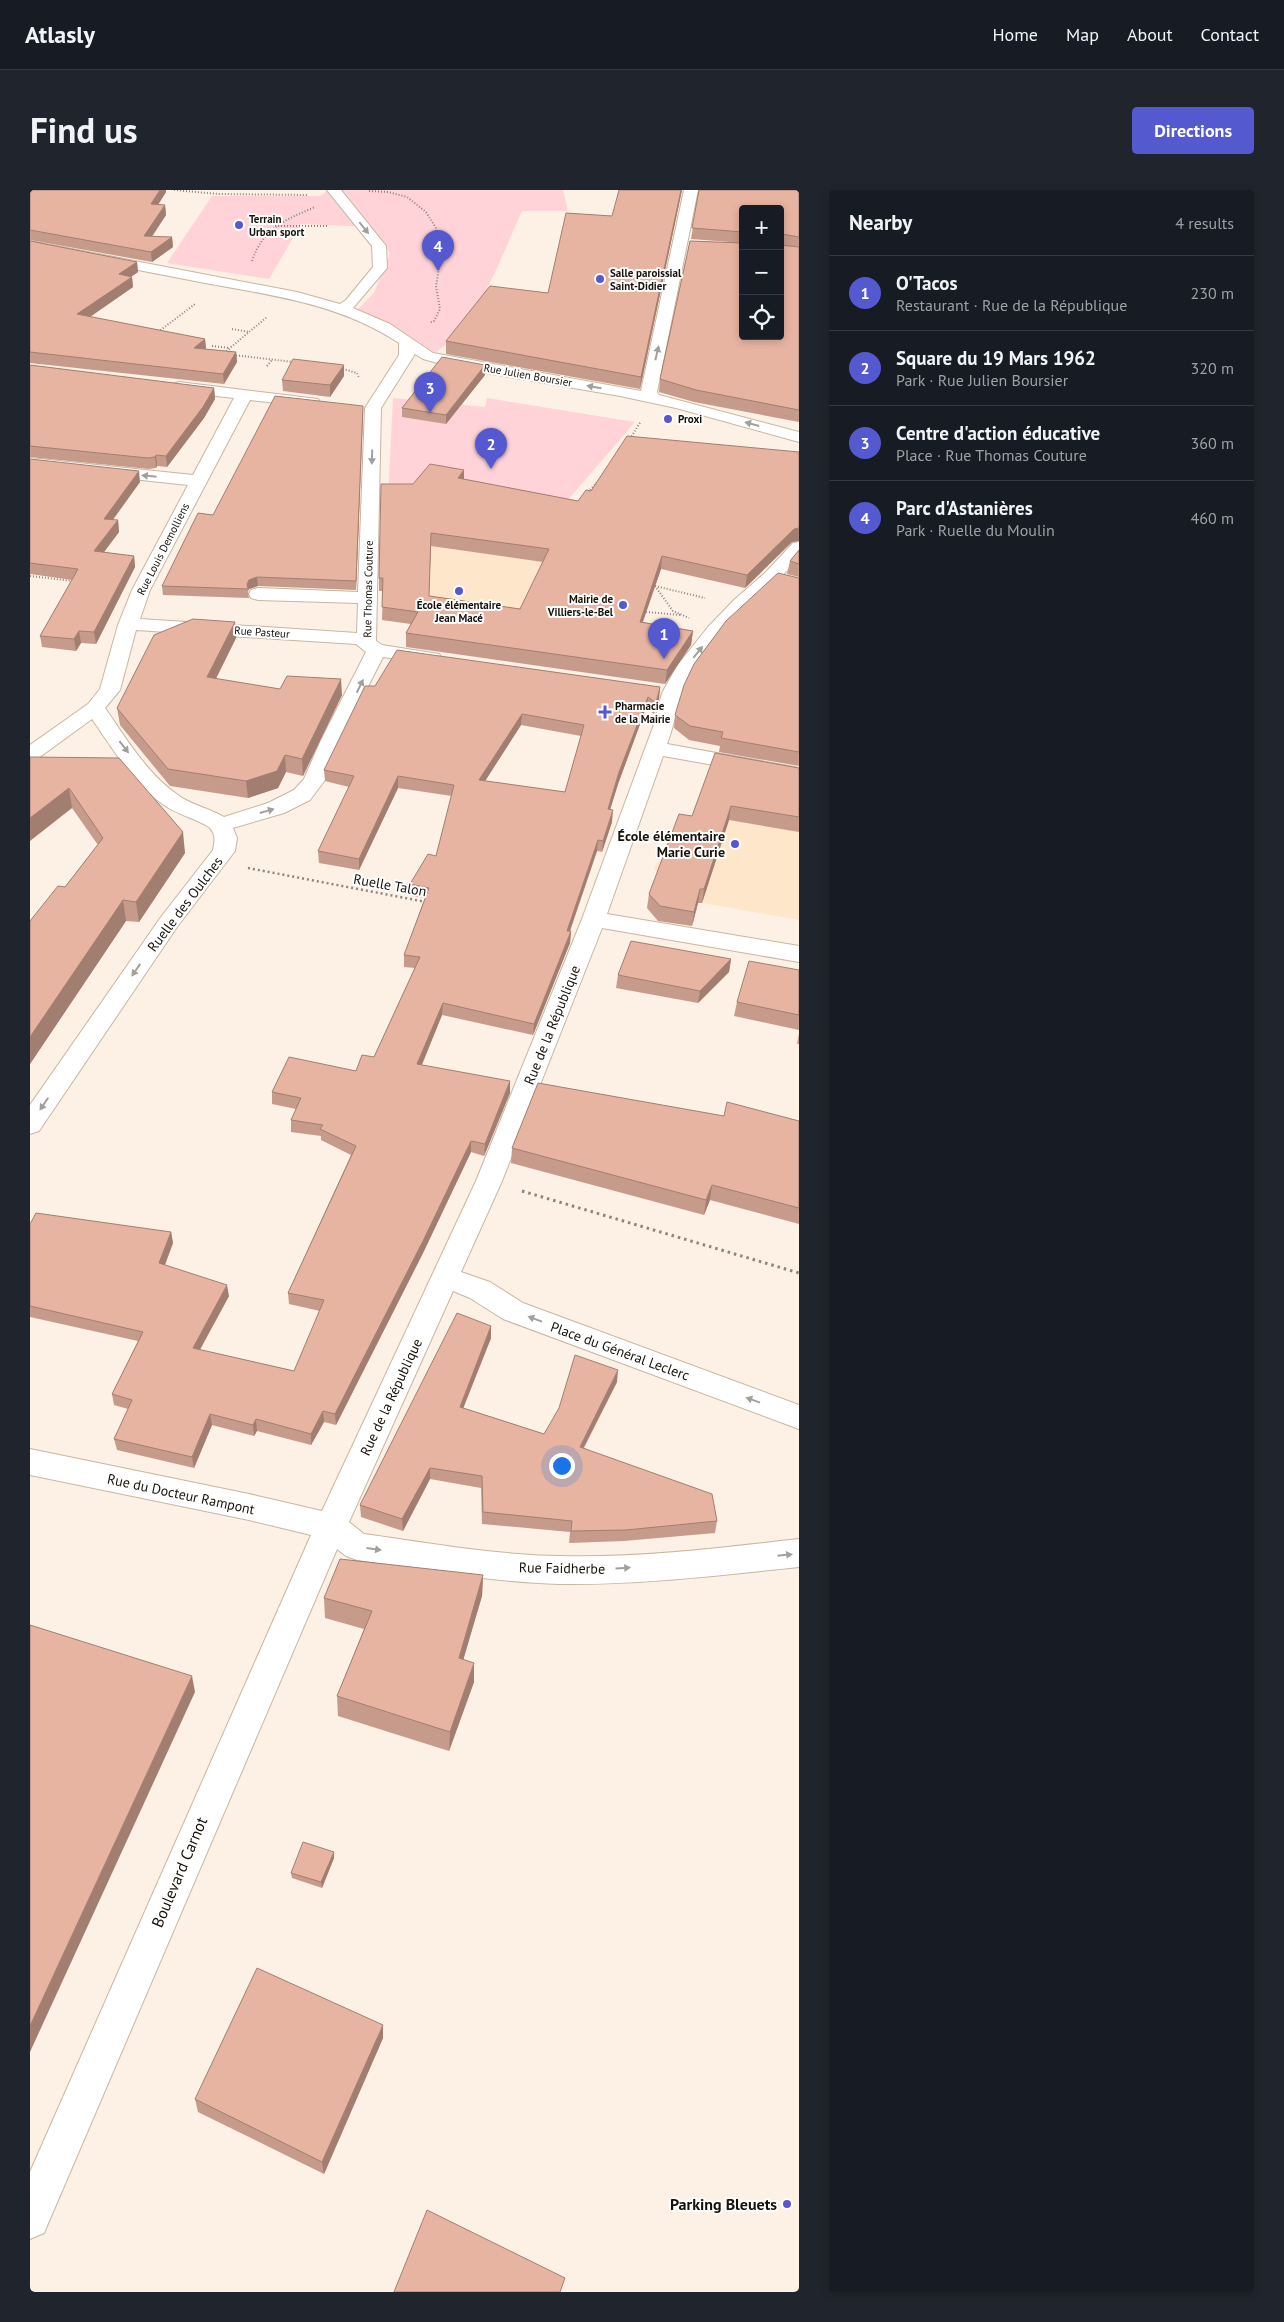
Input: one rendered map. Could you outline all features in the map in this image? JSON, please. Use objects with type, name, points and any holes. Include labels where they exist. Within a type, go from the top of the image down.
[{"type":"street","points":[[654,399],[649,392],[682,245],[691,190]]},
{"type":"street","points":[[335,192],[379,246],[380,268],[351,303],[342,309]]},
{"type":"street","name":"Rue Julien Boursier","points":[[30,244],[297,296],[342,309],[384,327],[428,356],[452,362],[620,391],[680,404],[799,437]]},
{"type":"street","points":[[682,245],[699,246]]},
{"type":"street","points":[[365,407],[407,355],[401,337]]},
{"type":"street","points":[[168,385],[329,404]]},
{"type":"street","name":"Rue Louis Demolliens","points":[[30,755],[96,708],[110,690],[128,625],[141,590],[244,395]]},
{"type":"street","name":"Rue Thomas Couture","points":[[220,825],[276,808],[302,796],[314,780],[372,645],[366,598],[365,407]]},
{"type":"street","points":[[30,463],[197,482]]},
{"type":"street","name":"Rue de la République","points":[[332,1527],[489,1181],[594,918],[655,748],[662,691],[684,670],[715,631],[741,604],[781,580],[799,547]]},
{"type":"street","points":[[258,594],[366,598]]},
{"type":"street","name":"Rue Pasteur","points":[[128,625],[149,624],[372,645],[447,660]]},
{"type":"street","points":[[96,708],[108,727],[152,783],[170,799],[188,811],[220,825]]},
{"type":"street","points":[[655,748],[799,774]]},
{"type":"street","name":"Ruelle des Oulches","points":[[30,1125],[169,922],[224,851],[226,833],[220,825]]},
{"type":"street","points":[[594,918],[799,954]]},
{"type":"street","name":"Place du Général Leclerc","points":[[445,1277],[480,1290],[513,1311],[799,1417]]},
{"type":"street","name":"Rue du Docteur Rampont","points":[[30,1462],[249,1507],[332,1527]]},
{"type":"street","name":"Rue Faidherbe","points":[[332,1527],[358,1546],[494,1566],[551,1570],[718,1562],[799,1553]]},
{"type":"street","name":"Boulevard Carnot","points":[[30,2218],[290,1616],[332,1527]]},
{"type":"path","points":[[174,190],[219,194],[379,191],[407,197],[426,212],[436,228],[435,243],[440,262],[436,286],[440,310],[434,321],[401,337]]},
{"type":"path","points":[[156,334],[187,310],[233,283],[249,268],[258,246],[275,226],[313,208],[335,192]]},
{"type":"path","points":[[275,226],[364,227]]},
{"type":"path","points":[[270,313],[223,354],[298,363]]},
{"type":"path","points":[[232,330],[249,332]]},
{"type":"path","points":[[212,346],[230,348]]},
{"type":"path","points":[[267,366],[272,360]]},
{"type":"path","points":[[335,367],[357,373],[365,407]]},
{"type":"path","points":[[629,440],[654,399]]},
{"type":"path","points":[[586,493],[604,474]]},
{"type":"path","points":[[30,576],[76,582]]},
{"type":"path","points":[[648,584],[719,602],[728,600],[741,604]]},
{"type":"path","points":[[655,586],[673,611],[715,631]]},
{"type":"path","points":[[646,612],[684,616]]},
{"type":"path","name":"Ruelle Talon","points":[[216,862],[428,902]]},
{"type":"path","points":[[489,1181],[799,1273]]},
{"type":"shaded area","points":[[329,190],[563,190],[568,211],[522,211],[497,269],[477,307],[451,340],[435,353],[398,329],[357,310],[374,293],[390,253],[372,227],[301,224],[269,279],[167,263],[212,196],[320,196]]},
{"type":"shaded area","points":[[393,398],[485,407],[487,398],[635,422],[536,537],[387,517]]},
{"type":"shaded area","name":"École élémentaire Jean Macé","points":[[387,525],[553,552],[514,634],[430,627],[382,620]]},
{"type":"shaded area","name":"École élémentaire Marie Curie","points":[[799,801],[799,920],[698,903],[693,923],[654,916],[647,908],[660,877],[654,868],[659,861],[666,859],[677,828]]},
{"type":"building","points":[[30,190],[160,190],[151,204],[165,205],[144,236],[172,237],[151,252],[30,230]]},
{"type":"building","points":[[619,190],[681,190],[641,377],[446,341],[490,286],[548,293],[566,213],[612,216]]},
{"type":"building","points":[[699,190],[799,190],[799,237],[784,234],[784,205],[739,205],[739,232],[692,228]]},
{"type":"building","points":[[30,241],[137,262],[119,274],[132,277],[77,314],[205,339],[194,348],[236,352],[223,374],[30,352]]},
{"type":"building","points":[[690,241],[739,243],[739,340],[784,340],[784,245],[799,247],[799,410],[696,390],[660,379]]},
{"type":"building","points":[[442,357],[485,365],[446,415],[402,408]]},
{"type":"building","points":[[293,359],[344,365],[330,385],[282,380]]},
{"type":"building","points":[[30,365],[214,388],[203,407],[166,456],[156,455],[155,457],[148,458],[30,446]]},
{"type":"building","points":[[275,396],[363,406],[356,581],[257,577],[249,580],[247,584],[248,589],[162,586],[198,513],[213,515]]},
{"type":"building","points":[[627,436],[799,452],[799,528],[794,529],[747,575],[662,556],[640,622],[693,631],[667,670],[406,633],[418,612],[382,607],[383,578],[379,578],[381,484],[413,484],[430,464],[464,470],[458,478],[578,501],[586,490],[591,491]],"holes":[[[431,533],[549,549],[520,609],[429,596]]]},
{"type":"building","points":[[30,459],[139,471],[104,519],[118,520],[94,551],[134,556],[94,632],[79,631],[74,639],[40,636],[78,569],[30,563]]},
{"type":"building","points":[[799,550],[799,564],[790,561]]},
{"type":"building","points":[[778,573],[799,578],[799,752],[721,738],[723,732],[690,726],[675,715],[684,685],[694,664],[726,621]]},
{"type":"building","points":[[193,619],[235,622],[207,677],[280,689],[287,676],[341,679],[302,759],[285,755],[277,771],[246,781],[168,769],[117,708],[154,635]]},
{"type":"building","points":[[397,650],[660,687],[656,703],[648,697],[619,772],[608,809],[613,810],[603,841],[598,840],[567,931],[571,931],[534,1024],[443,1003],[417,1064],[510,1081],[485,1144],[471,1141],[423,1241],[335,1414],[323,1411],[311,1434],[256,1419],[253,1425],[210,1414],[192,1457],[114,1439],[132,1400],[112,1394],[143,1332],[30,1306],[30,1224],[36,1213],[171,1232],[159,1263],[227,1285],[193,1348],[294,1371],[324,1300],[288,1293],[356,1146],[320,1129],[323,1125],[291,1120],[301,1098],[272,1092],[289,1057],[356,1071],[362,1055],[374,1057],[420,957],[404,955],[429,888],[410,884],[428,854],[436,856],[454,785],[398,776],[359,859],[318,851],[354,776],[324,770],[365,686],[375,686]],"holes":[[[522,714],[584,725],[565,792],[479,780]]]},
{"type":"building","points":[[715,753],[799,768],[799,817],[731,806],[704,889],[700,889],[694,912],[660,906],[649,894],[679,814],[692,816]]},
{"type":"building","points":[[30,757],[119,758],[183,832],[136,902],[123,900],[30,1037],[30,921],[58,886],[65,887],[103,838],[69,788],[30,818]]},
{"type":"building","points":[[631,941],[731,959],[700,991],[618,975]]},
{"type":"building","points":[[749,961],[799,970],[799,1015],[737,1002]]},
{"type":"building","points":[[538,1083],[724,1116],[727,1102],[799,1121],[799,1208],[712,1185],[706,1200],[512,1148]]},
{"type":"building","points":[[457,1313],[491,1326],[460,1407],[544,1434],[559,1408],[575,1355],[618,1370],[580,1447],[712,1494],[717,1521],[626,1530],[571,1531],[572,1521],[483,1512],[482,1476],[430,1468],[402,1519],[360,1505]]},
{"type":"building","points":[[340,1559],[483,1575],[459,1658],[474,1663],[450,1732],[337,1696],[372,1611],[324,1598]]},
{"type":"building","points":[[30,1625],[192,1676],[30,2026]]},
{"type":"building","points":[[303,1842],[334,1852],[321,1882],[291,1873]]},
{"type":"building","points":[[257,1968],[383,2025],[322,2162],[195,2099]]},
{"type":"building","points":[[427,2210],[565,2278],[560,2292],[394,2292]]},
{"type":"place","name":"Terrain Urban sport","points":[[239,225]]},
{"type":"place","name":"Parc d'Astanières","points":[[438,271]]},
{"type":"place","name":"Salle paroissial Saint-Didier","points":[[600,279]]},
{"type":"place","name":"Centre d'action éducative","points":[[430,413]]},
{"type":"place","name":"Proxi","points":[[668,419]]},
{"type":"place","name":"Square du 19 Mars 1962","points":[[491,469]]},
{"type":"place","name":"École élémentaire Jean Macé","points":[[459,591]]},
{"type":"place","name":"Mairie de Villiers-le-Bel","points":[[623,605]]},
{"type":"place","name":"O'Tacos","points":[[664,659]]},
{"type":"place","name":"Pharmacie de la Mairie","points":[[605,712]]},
{"type":"place","name":"École élémentaire Marie Curie","points":[[735,844]]},
{"type":"place","name":"Parking Bleuets","points":[[787,2204]]}]
